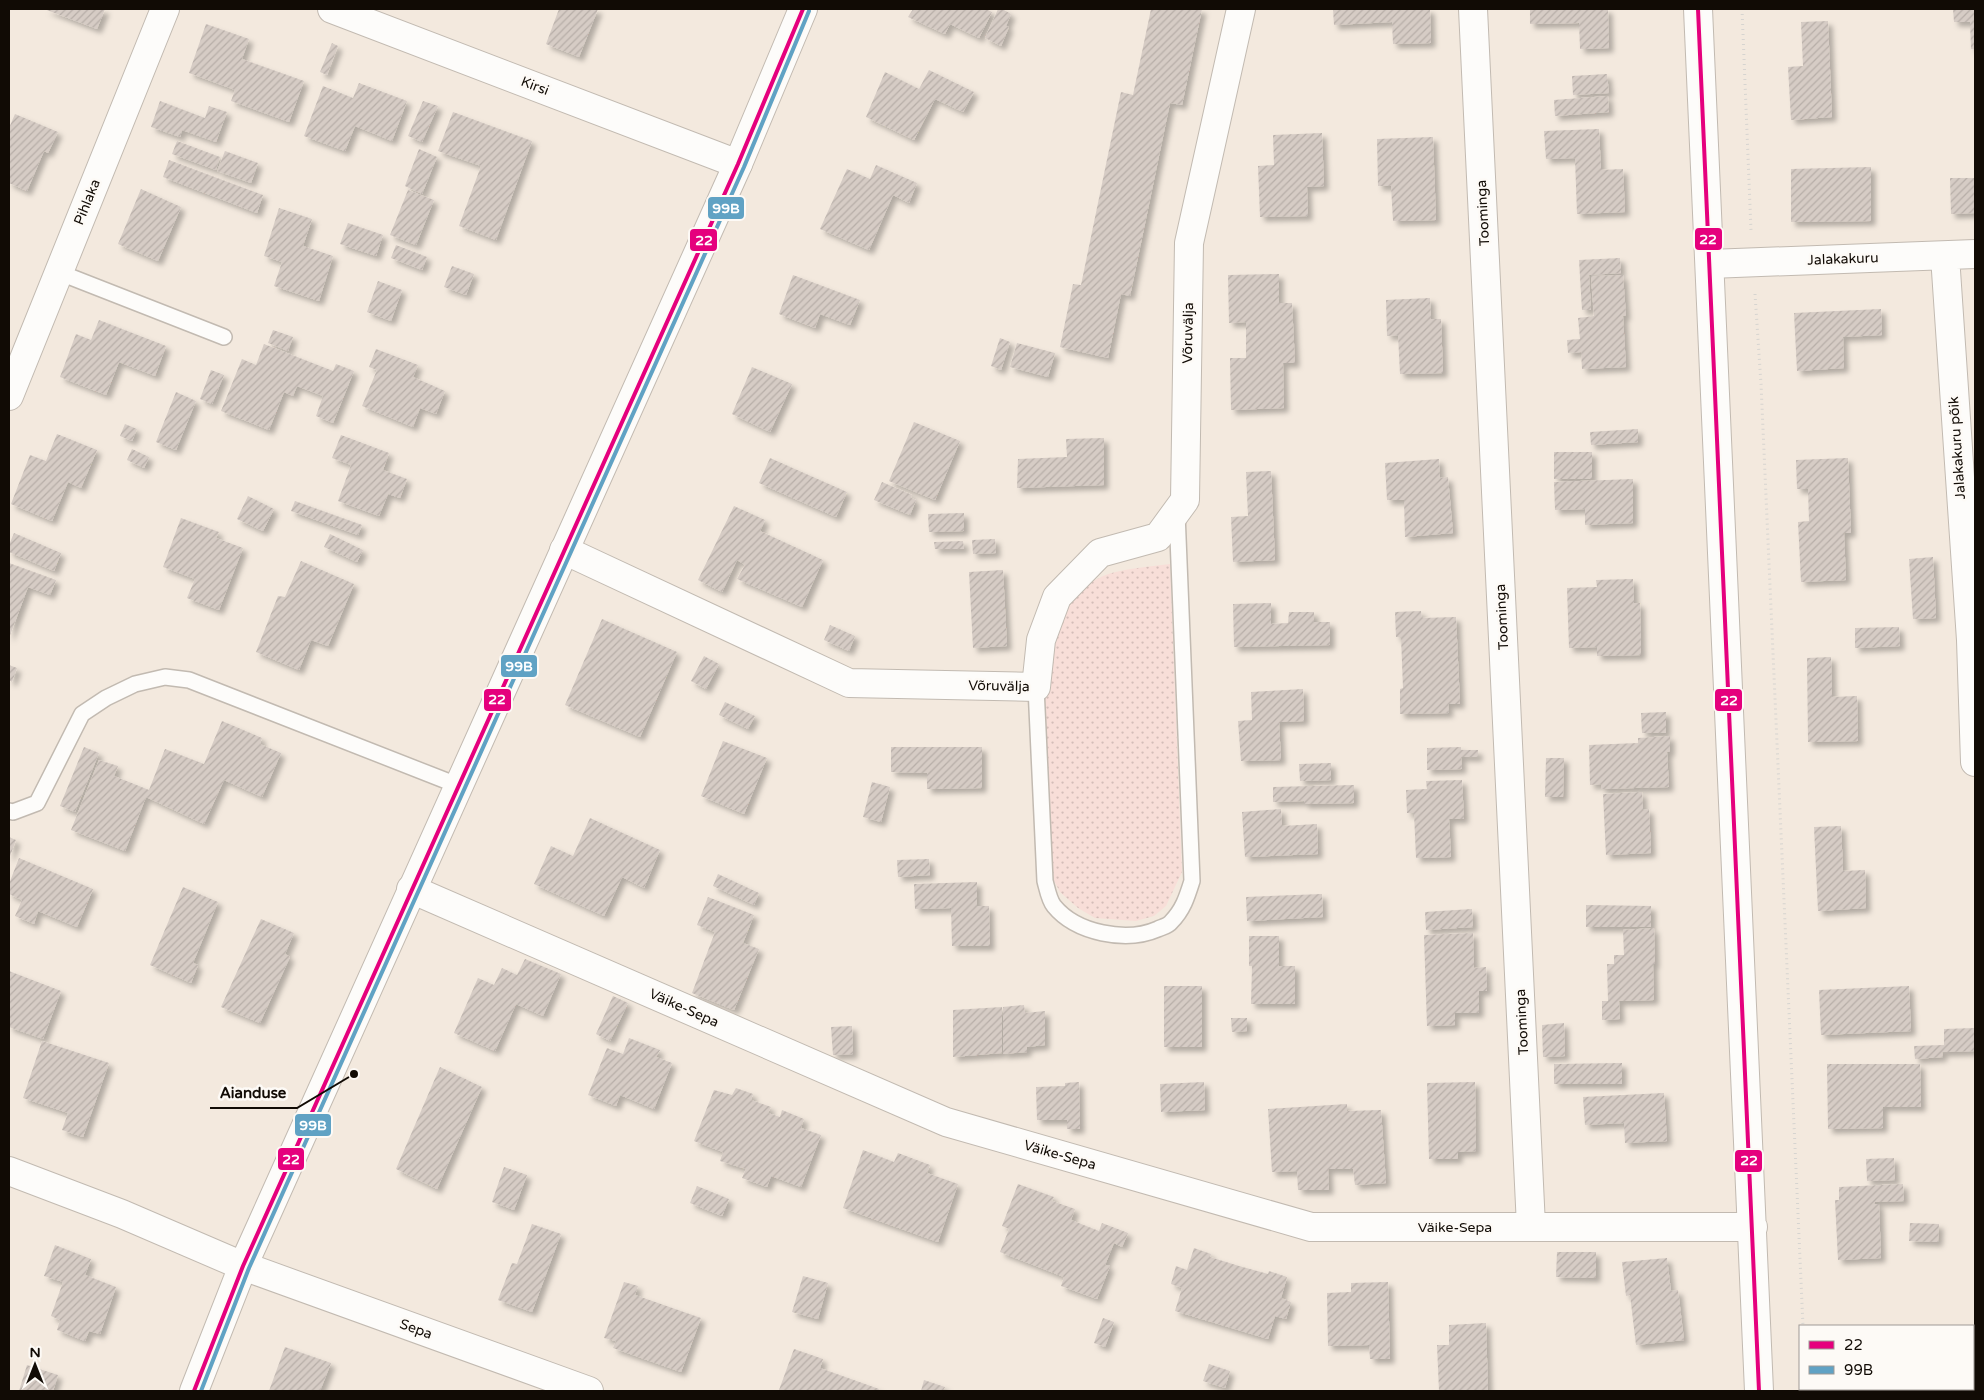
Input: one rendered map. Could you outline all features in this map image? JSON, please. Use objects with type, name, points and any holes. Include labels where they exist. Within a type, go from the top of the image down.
[{"type":"street","name":"Pihlaka","points":[[9,396],[165,9]]},
{"type":"street","name":"Kirsi","points":[[332,9],[738,164]]},
{"type":"street","points":[[194,1391],[243,1266],[457,785],[738,164],[803,9]]},
{"type":"street","name":"Võruvälja","points":[[564,550],[849,683],[1036,688],[1041,640],[1057,597],[1100,553],[1158,537],[1185,500],[1190,243],[1241,9]]},
{"type":"street","name":"Toominga","points":[[1473,9],[1531,1226]]},
{"type":"street","points":[[1698,9],[1760,1391]]},
{"type":"street","name":"Jalakakuru","points":[[1710,264],[1975,254]]},
{"type":"street","name":"Jalakakuru põik","points":[[1945,256],[1973,640],[1975,762]]},
{"type":"street","name":"Väike-Sepa","points":[[411,888],[946,1122],[1311,1227],[1753,1227]]},
{"type":"street","name":"Sepa","points":[[9,1171],[122,1214],[243,1266],[590,1391]]},
{"type":"lane","points":[[58,272],[224,337]]},
{"type":"lane","points":[[1036,688],[1045,881],[1053,905],[1071,921],[1094,931],[1120,935],[1147,934],[1170,924],[1185,903],[1192,881],[1177,511]]},
{"type":"lane","points":[[9,811],[37,803],[82,714],[106,698],[135,684],[165,677],[189,680],[457,785]]},
{"type":"path","points":[[1742,9],[1803,1325]]},
{"type":"shaded area","points":[[1170,564],[1182,872],[1166,906],[1154,916],[1136,921],[1095,918],[1078,908],[1060,892],[1051,875],[1042,696],[1047,662],[1057,627],[1065,611],[1075,597],[1088,585],[1103,576],[1119,571]]},
{"type":"building","points":[[44,9],[105,9],[97,29]]},
{"type":"building","points":[[559,9],[598,9],[579,57],[546,44]]},
{"type":"building","points":[[913,9],[986,9],[992,12],[979,38],[950,24],[945,34],[908,17]]},
{"type":"building","points":[[998,9],[1005,9],[1011,14],[1006,26],[1009,27],[1001,46],[985,38]]},
{"type":"building","points":[[1151,9],[1202,9],[1182,105],[1170,103],[1130,296],[1121,294],[1108,358],[1060,347],[1073,284],[1081,285],[1121,92],[1133,95]]},
{"type":"building","points":[[1333,9],[1430,9],[1431,43],[1393,44],[1392,22],[1334,25]]},
{"type":"building","points":[[1530,9],[1608,9],[1609,48],[1580,49],[1579,23],[1530,24]]},
{"type":"building","points":[[1953,9],[1975,9],[1975,49],[1971,49],[1970,22],[1954,22]]},
{"type":"building","points":[[1828,21],[1832,117],[1791,120],[1788,67],[1803,66],[1801,22]]},
{"type":"building","points":[[206,24],[249,39],[242,59],[304,81],[289,122],[231,101],[235,90],[189,73]]},
{"type":"building","points":[[332,43],[338,46],[327,75],[320,72]]},
{"type":"building","points":[[929,70],[974,92],[963,112],[935,99],[914,140],[866,117],[885,72],[919,89]]},
{"type":"building","points":[[1607,74],[1609,93],[1573,95],[1572,76]]},
{"type":"building","points":[[359,83],[407,101],[392,141],[355,126],[345,151],[304,136],[323,86],[353,98]]},
{"type":"building","points":[[1608,96],[1609,112],[1555,116],[1554,100]]},
{"type":"building","points":[[160,101],[205,118],[209,106],[227,112],[216,142],[182,130],[180,137],[151,127]]},
{"type":"building","points":[[423,101],[438,106],[422,142],[408,136]]},
{"type":"building","points":[[453,112],[532,141],[496,240],[459,226],[481,166],[438,151]]},
{"type":"building","points":[[15,114],[58,132],[48,153],[44,151],[27,191],[9,183],[9,128]]},
{"type":"building","points":[[1599,129],[1601,170],[1623,169],[1625,212],[1577,214],[1575,158],[1546,159],[1544,131]]},
{"type":"building","points":[[1322,133],[1324,186],[1307,187],[1308,216],[1260,217],[1258,166],[1274,165],[1273,135]]},
{"type":"building","points":[[1433,137],[1436,220],[1393,221],[1391,186],[1378,186],[1377,139]]},
{"type":"building","points":[[177,141],[220,157],[216,170],[172,154]]},
{"type":"building","points":[[419,149],[437,157],[422,194],[405,186]]},
{"type":"building","points":[[225,151],[258,163],[251,183],[217,171]]},
{"type":"building","points":[[169,160],[263,195],[257,213],[163,177]]},
{"type":"building","points":[[876,165],[917,183],[909,203],[893,195],[869,250],[820,229],[847,169],[870,179]]},
{"type":"building","points":[[1871,167],[1871,221],[1791,222],[1791,169]]},
{"type":"building","points":[[1950,178],[1975,178],[1975,213],[1951,214]]},
{"type":"building","points":[[141,189],[181,207],[158,261],[118,244]]},
{"type":"building","points":[[408,190],[434,200],[416,245],[390,235]]},
{"type":"building","points":[[279,208],[312,219],[303,246],[333,256],[319,301],[274,286],[282,262],[264,256]]},
{"type":"building","points":[[348,223],[383,235],[376,256],[340,244]]},
{"type":"building","points":[[396,245],[427,257],[422,270],[391,258]]},
{"type":"building","points":[[1620,258],[1621,273],[1589,275],[1591,310],[1582,310],[1579,260]]},
{"type":"building","points":[[452,266],[474,274],[466,295],[444,287]]},
{"type":"building","points":[[1279,274],[1279,303],[1292,303],[1295,363],[1283,363],[1284,408],[1231,410],[1230,358],[1246,358],[1246,322],[1229,323],[1228,275]]},
{"type":"building","points":[[793,275],[860,300],[850,325],[820,314],[815,328],[779,314]]},
{"type":"building","points":[[1623,275],[1626,316],[1623,316],[1626,367],[1582,369],[1581,352],[1568,353],[1567,340],[1580,339],[1578,318],[1594,316],[1591,276]]},
{"type":"building","points":[[378,281],[402,290],[391,321],[367,312]]},
{"type":"building","points":[[1430,298],[1431,319],[1441,319],[1443,373],[1400,374],[1398,335],[1387,336],[1386,300]]},
{"type":"building","points":[[1881,309],[1882,335],[1843,337],[1844,368],[1797,371],[1794,313]]},
{"type":"building","points":[[99,320],[166,346],[155,376],[119,362],[106,395],[60,377],[76,334],[91,340]]},
{"type":"building","points":[[273,330],[293,337],[288,351],[268,343]]},
{"type":"building","points":[[1000,338],[1010,342],[1001,370],[991,366]]},
{"type":"building","points":[[1017,343],[1055,353],[1048,377],[1010,367]]},
{"type":"building","points":[[264,344],[333,371],[336,364],[354,371],[333,423],[316,416],[323,396],[297,386],[293,396],[284,392],[269,430],[221,411],[242,359],[256,365]]},
{"type":"building","points":[[376,349],[418,365],[413,377],[445,391],[436,414],[420,408],[413,427],[362,406],[377,370],[369,367]]},
{"type":"building","points":[[752,367],[792,384],[770,432],[732,414]]},
{"type":"building","points":[[211,370],[224,375],[212,404],[200,399]]},
{"type":"building","points":[[176,392],[196,401],[176,450],[156,442]]},
{"type":"building","points":[[914,422],[960,441],[935,500],[889,481]]},
{"type":"building","points":[[125,424],[137,429],[132,441],[120,436]]},
{"type":"building","points":[[1638,429],[1638,442],[1591,445],[1590,432]]},
{"type":"building","points":[[57,434],[97,450],[81,488],[68,482],[52,521],[11,504],[30,455],[46,461]]},
{"type":"building","points":[[341,435],[389,453],[383,470],[407,479],[400,498],[388,494],[379,516],[338,501],[351,465],[332,458]]},
{"type":"building","points":[[1104,438],[1104,485],[1017,488],[1018,459],[1067,457],[1066,439]]},
{"type":"building","points":[[132,449],[149,457],[144,468],[127,460]]},
{"type":"building","points":[[1554,452],[1592,452],[1592,479],[1554,479]]},
{"type":"building","points":[[770,458],[847,492],[836,517],[759,483]]},
{"type":"building","points":[[1848,458],[1851,533],[1844,533],[1846,580],[1801,582],[1798,522],[1809,521],[1808,489],[1797,489],[1796,460]]},
{"type":"building","points":[[1439,459],[1440,478],[1448,477],[1453,533],[1405,537],[1404,500],[1387,500],[1385,463]]},
{"type":"building","points":[[1271,471],[1275,560],[1233,562],[1231,517],[1248,516],[1246,472]]},
{"type":"building","points":[[1633,479],[1633,523],[1585,525],[1585,509],[1555,510],[1554,482]]},
{"type":"building","points":[[882,482],[912,495],[911,498],[916,500],[910,515],[874,500]]},
{"type":"building","points":[[248,496],[274,509],[263,531],[237,519]]},
{"type":"building","points":[[295,501],[362,525],[358,535],[291,511]]},
{"type":"building","points":[[734,506],[765,520],[760,531],[823,560],[802,607],[737,579],[745,565],[737,560],[722,592],[698,580]]},
{"type":"building","points":[[964,513],[964,531],[929,532],[928,514]]},
{"type":"building","points":[[181,518],[219,532],[216,538],[243,548],[219,610],[187,598],[195,579],[163,567]]},
{"type":"building","points":[[14,533],[61,553],[54,571],[9,552],[9,545]]},
{"type":"building","points":[[330,534],[363,550],[357,562],[324,547]]},
{"type":"building","points":[[995,539],[996,553],[973,554],[972,540]]},
{"type":"building","points":[[963,541],[964,549],[935,549],[934,542]]},
{"type":"building","points":[[1933,557],[1936,618],[1913,619],[1909,559]]},
{"type":"building","points":[[301,561],[354,584],[328,646],[311,640],[299,670],[256,652],[278,596],[285,597]]},
{"type":"building","points":[[9,563],[56,580],[50,595],[28,587],[9,638]]},
{"type":"building","points":[[1003,570],[1007,646],[973,648],[969,572]]},
{"type":"building","points":[[1633,579],[1634,603],[1640,603],[1641,655],[1597,656],[1597,647],[1569,648],[1567,588],[1597,587],[1596,580]]},
{"type":"building","points":[[1271,603],[1271,624],[1288,623],[1289,612],[1314,612],[1314,622],[1330,622],[1330,645],[1234,647],[1233,604]]},
{"type":"building","points":[[1421,611],[1422,618],[1456,617],[1460,704],[1448,704],[1449,713],[1400,714],[1400,689],[1403,688],[1401,637],[1396,637],[1395,612]]},
{"type":"building","points":[[602,619],[677,652],[640,737],[565,705]]},
{"type":"building","points":[[830,625],[855,636],[849,651],[824,640]]},
{"type":"building","points":[[1899,627],[1900,646],[1855,648],[1855,628]]},
{"type":"building","points":[[704,656],[719,664],[706,689],[691,681]]},
{"type":"building","points":[[1831,657],[1832,697],[1857,696],[1858,741],[1808,742],[1807,658]]},
{"type":"building","points":[[9,665],[17,668],[12,682],[9,680]]},
{"type":"building","points":[[1303,689],[1304,721],[1279,722],[1281,760],[1241,761],[1238,721],[1252,720],[1251,692]]},
{"type":"building","points":[[725,702],[755,716],[748,729],[719,715]]},
{"type":"building","points":[[1666,712],[1666,733],[1642,733],[1641,713]]},
{"type":"building","points":[[222,721],[262,738],[260,744],[281,753],[262,797],[224,780],[204,824],[146,797],[125,851],[71,830],[99,760],[118,766],[114,776],[149,790],[165,749],[204,764]]},
{"type":"building","points":[[1670,736],[1670,752],[1667,752],[1669,787],[1601,789],[1601,784],[1590,785],[1589,745],[1638,743],[1638,738]]},
{"type":"building","points":[[723,741],[767,758],[744,814],[701,796]]},
{"type":"building","points":[[84,747],[99,753],[75,812],[60,806]]},
{"type":"building","points":[[891,747],[982,747],[982,788],[927,789],[927,773],[891,772]]},
{"type":"building","points":[[1461,747],[1461,750],[1478,750],[1478,757],[1461,757],[1462,769],[1427,770],[1427,748]]},
{"type":"building","points":[[1546,758],[1564,758],[1563,797],[1545,797]]},
{"type":"building","points":[[1331,763],[1331,780],[1300,781],[1299,764]]},
{"type":"building","points":[[1462,780],[1464,819],[1449,819],[1451,857],[1416,858],[1414,813],[1407,813],[1406,790],[1427,789],[1426,781]]},
{"type":"building","points":[[872,782],[890,787],[881,822],[863,817]]},
{"type":"building","points":[[1354,785],[1354,803],[1304,804],[1304,801],[1273,802],[1273,787]]},
{"type":"building","points":[[1642,792],[1643,810],[1649,809],[1651,853],[1606,855],[1603,794]]},
{"type":"building","points":[[1281,809],[1282,826],[1317,824],[1318,854],[1245,857],[1242,812]]},
{"type":"building","points":[[590,818],[660,850],[644,888],[622,877],[604,916],[534,884],[551,846],[573,856]]},
{"type":"building","points":[[1841,826],[1843,871],[1865,870],[1866,908],[1818,911],[1814,827]]},
{"type":"building","points":[[9,837],[16,840],[9,859]]},
{"type":"building","points":[[19,858],[93,889],[77,927],[38,911],[34,924],[15,916],[22,900],[9,894],[9,884]]},
{"type":"building","points":[[929,859],[930,875],[898,877],[897,860]]},
{"type":"building","points":[[718,874],[759,893],[754,905],[713,886]]},
{"type":"building","points":[[977,882],[977,906],[989,906],[990,946],[952,946],[951,908],[915,909],[914,884]]},
{"type":"building","points":[[183,887],[218,902],[193,963],[198,965],[191,983],[150,965]]},
{"type":"building","points":[[1322,894],[1323,917],[1247,921],[1246,897]]},
{"type":"building","points":[[708,897],[754,915],[743,943],[759,949],[734,1010],[692,993],[715,932],[697,925]]},
{"type":"building","points":[[1586,905],[1651,906],[1651,927],[1586,927]]},
{"type":"building","points":[[1472,909],[1473,927],[1426,930],[1425,912]]},
{"type":"building","points":[[261,919],[294,933],[285,954],[290,957],[260,1023],[221,1007]]},
{"type":"building","points":[[1654,928],[1654,1000],[1619,1001],[1620,1019],[1602,1020],[1602,1001],[1608,1001],[1607,964],[1614,964],[1614,955],[1624,955],[1623,930]]},
{"type":"building","points":[[1473,933],[1474,968],[1486,967],[1487,991],[1479,991],[1479,1013],[1455,1013],[1455,1025],[1427,1026],[1424,935]]},
{"type":"building","points":[[1249,936],[1279,936],[1279,966],[1295,966],[1295,1004],[1251,1004],[1252,966],[1249,966]]},
{"type":"building","points":[[525,959],[561,974],[543,1016],[516,1004],[495,1051],[454,1033],[478,978],[494,985],[502,968],[517,975]]},
{"type":"building","points":[[9,971],[61,991],[43,1039],[9,1027]]},
{"type":"building","points":[[1164,986],[1202,986],[1202,1047],[1164,1047]]},
{"type":"building","points":[[1909,986],[1911,1031],[1821,1035],[1819,990]]},
{"type":"building","points":[[613,996],[628,1003],[610,1041],[596,1034]]},
{"type":"building","points":[[1024,1005],[1025,1013],[1045,1011],[1045,1045],[1027,1047],[1027,1052],[1003,1054],[1003,1007]]},
{"type":"building","points":[[1002,1007],[1002,1053],[953,1057],[953,1010]]},
{"type":"building","points":[[1231,1018],[1247,1018],[1247,1031],[1232,1032]]},
{"type":"building","points":[[1564,1023],[1565,1056],[1543,1057],[1542,1025]]},
{"type":"building","points":[[852,1026],[853,1054],[833,1055],[831,1027]]},
{"type":"building","points":[[1975,1028],[1975,1051],[1942,1052],[1943,1057],[1915,1059],[1914,1046],[1944,1045],[1944,1029]]},
{"type":"building","points":[[629,1038],[660,1050],[656,1057],[672,1063],[654,1109],[620,1095],[616,1106],[588,1095],[607,1048],[623,1054]]},
{"type":"building","points":[[42,1041],[109,1063],[83,1137],[62,1130],[68,1113],[23,1098]]},
{"type":"building","points":[[1622,1063],[1622,1084],[1554,1084],[1554,1064]]},
{"type":"building","points":[[1827,1064],[1920,1064],[1921,1107],[1883,1107],[1883,1128],[1828,1129]]},
{"type":"building","points":[[440,1067],[482,1087],[437,1189],[396,1169]]},
{"type":"building","points":[[1079,1082],[1080,1129],[1067,1129],[1067,1120],[1037,1120],[1036,1087],[1065,1086],[1065,1083]]},
{"type":"building","points":[[1204,1082],[1205,1110],[1161,1112],[1160,1084]]},
{"type":"building","points":[[1475,1082],[1476,1151],[1458,1152],[1458,1159],[1429,1159],[1427,1083]]},
{"type":"building","points":[[736,1088],[753,1094],[751,1100],[771,1107],[768,1113],[780,1117],[782,1110],[804,1119],[801,1128],[821,1135],[801,1187],[771,1176],[767,1187],[742,1178],[746,1169],[720,1161],[723,1152],[694,1141],[714,1090],[732,1095]]},
{"type":"building","points":[[1664,1093],[1667,1141],[1625,1143],[1624,1123],[1585,1125],[1583,1097]]},
{"type":"building","points":[[1347,1104],[1347,1111],[1381,1110],[1386,1183],[1355,1185],[1353,1169],[1328,1169],[1329,1190],[1298,1190],[1297,1171],[1272,1172],[1268,1109]]},
{"type":"building","points":[[863,1150],[894,1162],[898,1153],[930,1165],[927,1173],[958,1184],[938,1242],[843,1208]]},
{"type":"building","points":[[1894,1158],[1895,1180],[1867,1181],[1866,1159]]},
{"type":"building","points":[[504,1167],[527,1175],[514,1210],[492,1202]]},
{"type":"building","points":[[1018,1184],[1054,1197],[1052,1201],[1075,1209],[1071,1220],[1099,1231],[1102,1223],[1128,1233],[1122,1247],[1114,1243],[1105,1265],[1110,1266],[1097,1299],[1061,1286],[1064,1277],[1000,1252],[1009,1229],[1002,1226]]},
{"type":"building","points":[[1903,1184],[1904,1201],[1875,1202],[1874,1204],[1879,1204],[1881,1258],[1838,1260],[1835,1200],[1839,1200],[1839,1187]]},
{"type":"building","points":[[697,1186],[729,1199],[722,1216],[690,1203]]},
{"type":"building","points":[[1910,1223],[1939,1224],[1938,1242],[1909,1241]]},
{"type":"building","points":[[532,1224],[561,1234],[532,1312],[498,1300],[512,1263],[517,1264]]},
{"type":"building","points":[[55,1245],[91,1259],[85,1275],[116,1287],[100,1334],[89,1331],[85,1341],[57,1330],[60,1320],[51,1316],[63,1282],[44,1276]]},
{"type":"building","points":[[1194,1248],[1211,1254],[1210,1257],[1268,1274],[1269,1271],[1287,1277],[1281,1298],[1291,1302],[1286,1319],[1275,1316],[1268,1339],[1175,1311],[1182,1288],[1171,1284],[1176,1266],[1187,1270]]},
{"type":"building","points":[[1557,1252],[1596,1252],[1596,1278],[1556,1277]]},
{"type":"building","points":[[1667,1258],[1671,1291],[1678,1290],[1684,1340],[1636,1345],[1630,1295],[1626,1296],[1622,1262]]},
{"type":"building","points":[[803,1276],[828,1283],[818,1319],[792,1312]]},
{"type":"building","points":[[624,1282],[638,1286],[635,1295],[701,1318],[681,1372],[613,1348],[616,1341],[604,1338]]},
{"type":"building","points":[[1388,1282],[1390,1359],[1370,1359],[1369,1345],[1328,1346],[1327,1293],[1351,1292],[1351,1283]]},
{"type":"building","points":[[1103,1318],[1114,1322],[1105,1347],[1094,1343]]},
{"type":"building","points":[[1486,1323],[1488,1391],[1439,1391],[1437,1345],[1449,1345],[1449,1325]]},
{"type":"building","points":[[285,1347],[331,1363],[320,1391],[269,1391]]},
{"type":"building","points":[[794,1349],[823,1359],[820,1368],[879,1389],[878,1391],[779,1390]]},
{"type":"building","points":[[1209,1364],[1230,1371],[1225,1388],[1203,1381]]},
{"type":"building","points":[[27,1365],[58,1375],[53,1391],[19,1391]]},
{"type":"building","points":[[924,1380],[945,1387],[943,1391],[921,1391]]},
{"type":"building","points":[[1841,1390],[1889,1390],[1889,1391]]},
{"type":"transit line","name":"22","points":[[194,1391],[243,1266],[738,164],[803,9]]},
{"type":"transit line","name":"22","points":[[1698,9],[1759,1391]]},
{"type":"transit line","name":"99B","points":[[201,1391],[249,1268],[744,167],[809,11]]},
{"type":"place","name":"Aianduse","points":[[354,1074]]}]
